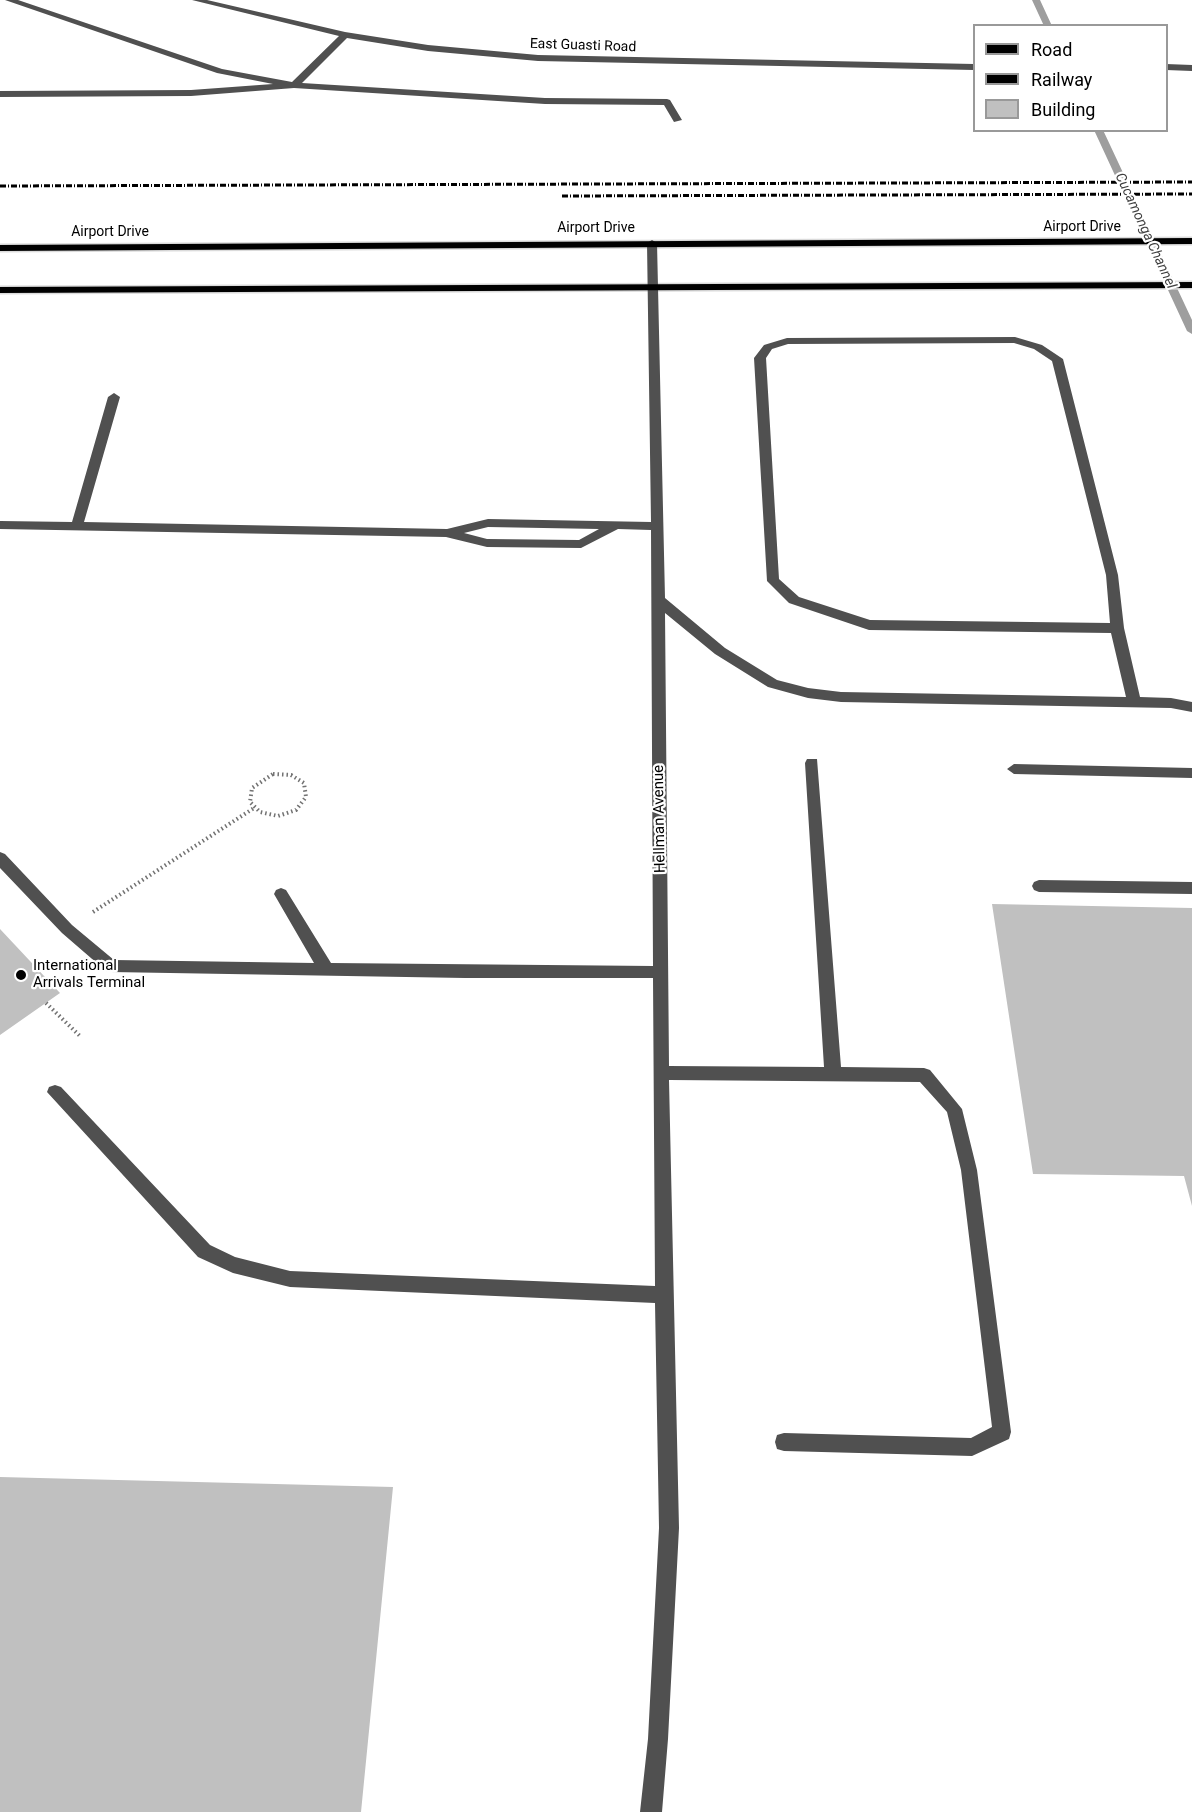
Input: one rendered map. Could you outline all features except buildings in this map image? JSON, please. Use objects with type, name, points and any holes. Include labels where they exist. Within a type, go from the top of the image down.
[{"type":"main road","name":"Airport Drive","points":[[0,248],[1192,241]]},
{"type":"main road","points":[[0,290],[655,285],[1192,285]]},
{"type":"street","points":[[9,0],[220,72],[294,85],[545,101],[667,102],[677,120]]},
{"type":"street","name":"East Guasti Road","points":[[196,0],[345,35],[428,48],[548,58],[973,67]]},
{"type":"street","points":[[0,94],[191,93],[294,85],[345,35]]},
{"type":"street","points":[[1168,68],[1192,68]]},
{"type":"street","name":"Hellman Avenue","points":[[651,1812],[658,1739],[669,1528],[663,1354],[655,285],[652,243]]},
{"type":"street","points":[[1117,628],[869,625],[794,600],[773,581],[760,358],[768,347],[786,341],[1015,340],[1038,347],[1057,359],[1112,575],[1117,628],[1134,702]]},
{"type":"street","points":[[77,526],[114,397]]},
{"type":"street","points":[[447,533],[488,523],[657,526]]},
{"type":"street","points":[[0,525],[447,533],[487,543],[581,544],[617,525]]},
{"type":"street","points":[[658,600],[720,651],[773,684],[808,693],[841,697],[1171,703],[1192,707]]},
{"type":"street","points":[[812,763],[833,1074]]},
{"type":"street","points":[[1014,769],[1192,773]]},
{"type":"street","points":[[0,858],[67,929],[111,966],[465,972],[661,972]]},
{"type":"street","points":[[1039,886],[1192,888]]},
{"type":"street","points":[[281,894],[326,969]]},
{"type":"street","points":[[662,1073],[924,1075],[954,1109],[969,1170],[1002,1432],[972,1447],[784,1442]]},
{"type":"street","points":[[55,1092],[204,1251],[233,1265],[290,1279],[663,1295]]},
{"type":"path","points":[[273,774],[291,775],[304,783],[306,797],[296,810],[278,816],[260,812],[254,808],[250,795],[252,788],[264,777],[273,774]]},
{"type":"path","points":[[67,929],[254,808]]},
{"type":"path","points":[[46,1003],[81,1037]]},
{"type":"waterway","name":"Cucamonga Channel","points":[[1036,0],[1047,24]]},
{"type":"waterway","name":"Cucamonga Channel","points":[[1099,132],[1192,331]]},
{"type":"railway","points":[[0,186],[1192,182]]},
{"type":"railway","points":[[562,196],[1192,194]]},
{"type":"place","name":"International Arrivals Terminal","points":[[21,975]]}]
